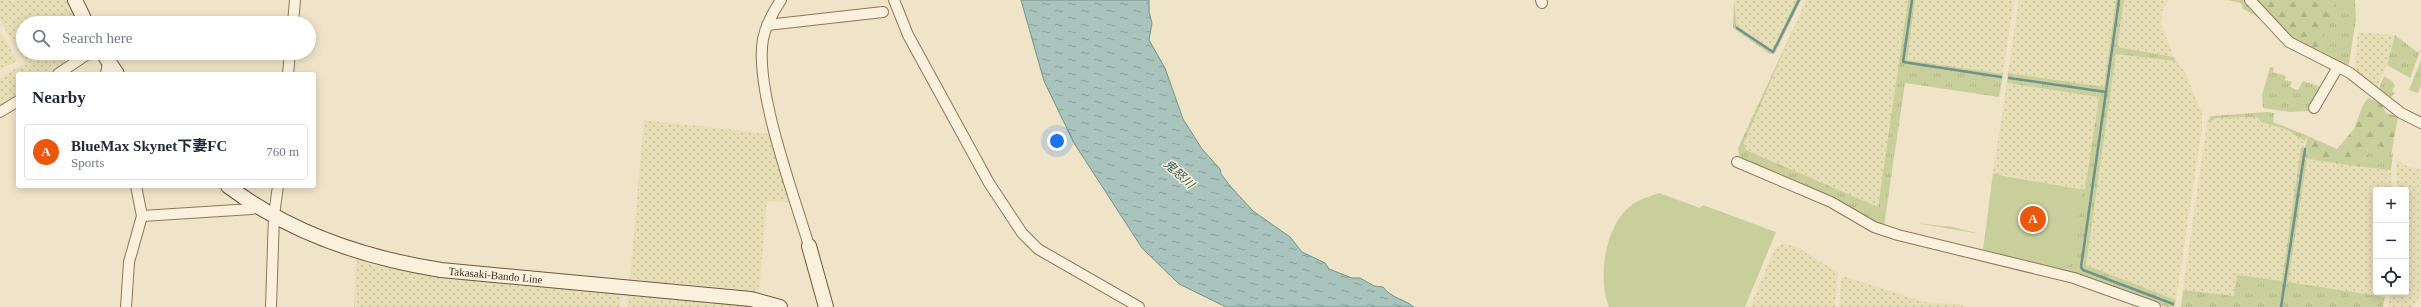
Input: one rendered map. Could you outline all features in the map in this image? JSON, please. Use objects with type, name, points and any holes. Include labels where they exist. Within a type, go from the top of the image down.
[{"type":"main road","points":[[75,0],[83,16]]},
{"type":"main road","points":[[106,63],[115,72]]},
{"type":"main road","name":"Takasaki-Bando Line","points":[[231,188],[274,215],[346,248],[409,265],[440,270],[751,299],[780,307]]},
{"type":"main road","points":[[809,246],[826,307]]},
{"type":"street","points":[[294,16],[295,0]]},
{"type":"street","points":[[781,0],[767,25],[763,39],[764,80],[782,157],[809,246]]},
{"type":"street","points":[[894,0],[908,35],[989,183],[1022,233],[1038,249],[1140,307]]},
{"type":"street","points":[[2250,0],[2289,42],[2350,73],[2401,113],[2421,123]]},
{"type":"street","points":[[767,25],[883,12]]},
{"type":"street","points":[[61,72],[79,60]]},
{"type":"street","points":[[288,72],[289,60]]},
{"type":"street","points":[[2314,108],[2338,67]]},
{"type":"street","points":[[0,112],[16,101]]},
{"type":"street","points":[[1737,162],[1831,202],[1874,227],[1898,235],[2074,278],[2155,307]]},
{"type":"street","points":[[126,307],[129,262],[142,216],[136,188]]},
{"type":"street","points":[[271,307],[274,215],[278,188]]},
{"type":"street","points":[[142,216],[252,209],[258,206]]},
{"type":"shaded area","points":[[0,0],[10,0],[11,2],[18,0],[67,0],[75,16],[16,16],[16,48],[0,20]]},
{"type":"shaded area","points":[[1734,0],[1796,0],[1773,52],[1737,28]]},
{"type":"shaded area","points":[[1806,0],[1908,0],[1878,207],[1746,150],[1744,143]]},
{"type":"shaded area","points":[[1915,0],[2014,0],[2003,74],[1907,60]]},
{"type":"shaded area","points":[[2019,0],[2116,0],[2104,88],[2008,73]]},
{"type":"shaded area","points":[[2124,0],[2169,0],[2162,11],[2161,24],[2174,57],[2116,47]]},
{"type":"shaded area","points":[[0,32],[17,61],[0,70]]},
{"type":"shaded area","points":[[2358,32],[2395,35],[2385,69],[2375,91],[2354,72]]},
{"type":"shaded area","points":[[2116,54],[2176,61],[2184,70],[2202,113],[2202,128],[2176,300],[2086,265]]},
{"type":"shaded area","points":[[23,60],[70,60],[51,72],[16,72],[16,94],[0,105],[0,78],[25,63]]},
{"type":"shaded area","points":[[2007,83],[2099,96],[2085,190],[1993,173]]},
{"type":"shaded area","points":[[2258,117],[2261,122],[2285,129],[2305,141],[2301,148],[2282,282],[2237,275],[2234,296],[2183,290],[2207,123],[2217,118]]},
{"type":"shaded area","points":[[644,120],[770,134],[789,202],[767,201],[759,291],[630,279]]},
{"type":"shaded area","points":[[2307,159],[2391,170],[2392,187],[2373,187],[2373,295],[2385,295],[2385,297],[2288,282]]},
{"type":"shaded area","points":[[2396,159],[2408,167],[2421,169],[2421,295],[2412,307],[2388,307],[2390,295],[2409,295],[2409,187],[2397,187]]},
{"type":"shaded area","points":[[1783,243],[1797,247],[1838,272],[1835,307],[1750,307],[1774,250]]},
{"type":"shaded area","points":[[356,260],[380,267],[432,276],[621,294],[620,307],[354,307]]},
{"type":"shaded area","points":[[1843,276],[1929,303],[1958,304],[1967,307],[1839,307],[1841,281]]},
{"type":"shaded area","points":[[628,294],[750,306],[752,307],[627,307]]},
{"type":"green space","points":[[1796,0],[1801,0],[1775,53],[1770,54],[1733,28],[1734,1],[1737,28],[1773,52]]},
{"type":"green space","points":[[1908,0],[1915,0],[1907,60],[2003,74],[1999,97],[1905,83],[1884,226],[1740,159],[1738,148],[1796,23],[1744,143],[1746,150],[1878,207]]},
{"type":"green space","points":[[2116,0],[2124,0],[2117,47],[2174,57],[2176,61],[2116,54],[2086,265],[2176,300],[2174,307],[2167,307],[2078,275],[1984,252],[1983,250],[1993,173],[2003,175],[1999,175],[2013,256],[2059,270],[2082,193],[2079,189],[2085,189],[2099,97],[2007,83],[2008,73],[2104,87]]},
{"type":"green space","points":[[2227,0],[2335,0],[2333,6],[2335,11],[2323,23],[2323,44],[2315,52],[2284,40],[2282,42],[2264,20],[2243,9],[2241,3]]},
{"type":"green space","points":[[2335,0],[2355,0],[2356,20],[2348,69],[2315,52],[2323,44],[2323,23]]},
{"type":"green space","points":[[2395,35],[2417,52],[2420,51],[2410,78],[2387,65]]},
{"type":"green space","points":[[2421,60],[2421,85],[2418,93],[2409,90]]},
{"type":"green space","points":[[2270,67],[2274,68],[2273,72],[2286,76],[2285,80],[2292,82],[2290,87],[2298,90],[2303,81],[2321,87],[2309,111],[2290,112],[2263,108],[2262,95]]},
{"type":"green space","points":[[2384,76],[2392,81],[2395,86],[2392,91],[2395,93],[2391,97],[2379,89]]},
{"type":"green space","points":[[2368,98],[2381,103],[2386,113],[2398,117],[2391,155],[2376,143],[2369,143],[2366,146],[2369,158],[2359,161],[2355,166],[2302,158],[2308,136],[2337,149],[2354,129],[2363,105]]},
{"type":"green space","points":[[2267,112],[2274,113],[2273,122],[2308,136],[2305,141],[2285,129],[2261,122],[2258,117],[2217,118],[2207,123],[2211,116]]},
{"type":"green space","points":[[2368,143],[2377,143],[2391,155],[2393,153],[2391,170],[2355,166],[2359,161],[2369,158],[2366,146]]},
{"type":"green space","points":[[2304,145],[2302,158],[2307,159],[2288,282],[2385,297],[2383,307],[2181,307],[2183,290],[2234,296],[2237,275],[2282,281],[2301,148]]},
{"type":"green space","points":[[1999,175],[2079,189],[2082,193],[2071,262],[2066,269],[2059,270],[2013,256],[2004,257],[1985,249],[1992,190]]},
{"type":"green space","points":[[1659,193],[1700,208],[1703,205],[1776,232],[1745,307],[1609,307],[1605,295],[1604,267],[1610,237],[1623,213],[1633,204]]},
{"type":"green space","points":[[1916,223],[1953,227],[1980,234]]},
{"type":"water","name":"鬼怒川","points":[[1021,0],[1149,0],[1149,12],[1152,23],[1149,40],[1165,68],[1183,119],[1202,149],[1220,169],[1221,174],[1231,187],[1253,211],[1290,237],[1302,252],[1325,263],[1329,269],[1352,278],[1360,278],[1374,286],[1383,287],[1390,294],[1414,307],[1226,307],[1179,284],[1142,248],[1074,143],[1044,81]]},
{"type":"waterway","points":[[1737,28],[1773,52],[1799,0]]},
{"type":"waterway","points":[[1912,0],[1903,62],[2001,77]]},
{"type":"waterway","points":[[2106,92],[2119,0]]},
{"type":"waterway","points":[[2009,78],[2106,92],[2081,267],[2083,270],[2173,304]]},
{"type":"waterway","points":[[2281,307],[2305,149]]},
{"type":"place","name":"BlueMax Skynet下妻FC","points":[[2033,219]]}]
